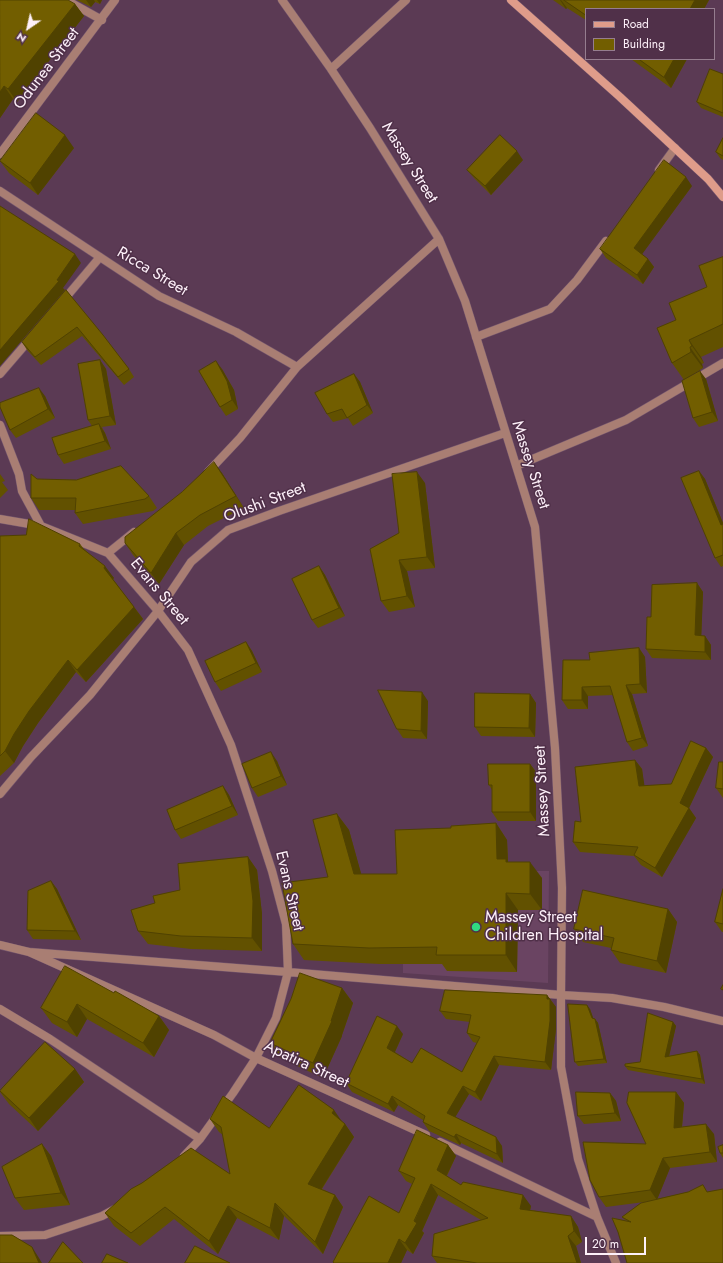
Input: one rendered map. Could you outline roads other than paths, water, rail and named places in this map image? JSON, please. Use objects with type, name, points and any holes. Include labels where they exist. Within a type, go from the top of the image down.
[{"type":"main road","points":[[511,0],[675,148],[708,179],[723,197]]},
{"type":"street","points":[[66,0],[102,20]]},
{"type":"street","name":"Odunea Street","points":[[0,154],[102,20],[115,0]]},
{"type":"street","name":"Massey Street","points":[[282,0],[331,69],[370,128],[439,239],[465,302],[535,527],[554,740],[562,888],[561,1067],[578,1159],[597,1217],[616,1263]]},
{"type":"street","points":[[331,69],[406,0]]},
{"type":"street","points":[[652,180],[675,148]]},
{"type":"street","name":"Ricca Street","points":[[0,190],[159,296],[236,332],[297,367]]},
{"type":"street","points":[[476,337],[550,309],[577,280],[610,236]]},
{"type":"street","points":[[204,476],[240,438],[297,367],[439,239]]},
{"type":"street","points":[[55,310],[100,257]]},
{"type":"street","points":[[0,374],[35,333]]},
{"type":"street","points":[[516,466],[626,420],[723,363]]},
{"type":"street","points":[[0,425],[19,474],[22,491],[41,526]]},
{"type":"street","name":"Olushi Street","points":[[0,794],[31,757],[90,695],[158,611],[191,562],[228,530],[505,433]]},
{"type":"street","name":"Evans Street","points":[[0,519],[41,526],[108,553],[158,611],[188,650],[232,745],[272,871],[286,924],[288,972],[276,1018],[256,1058],[200,1139],[179,1161]]},
{"type":"street","points":[[108,553],[138,529]]},
{"type":"street","name":"Apatira Street","points":[[0,945],[29,952],[214,1035],[256,1058],[441,1142],[597,1217]]},
{"type":"street","points":[[29,952],[612,998],[664,1007],[723,1021]]},
{"type":"street","points":[[0,1009],[50,1039],[200,1139]]},
{"type":"street","points":[[0,1236],[45,1235],[102,1216],[121,1206]]},
{"type":"place","name":"Massey Street Children Hospital","points":[[476,927]]}]
